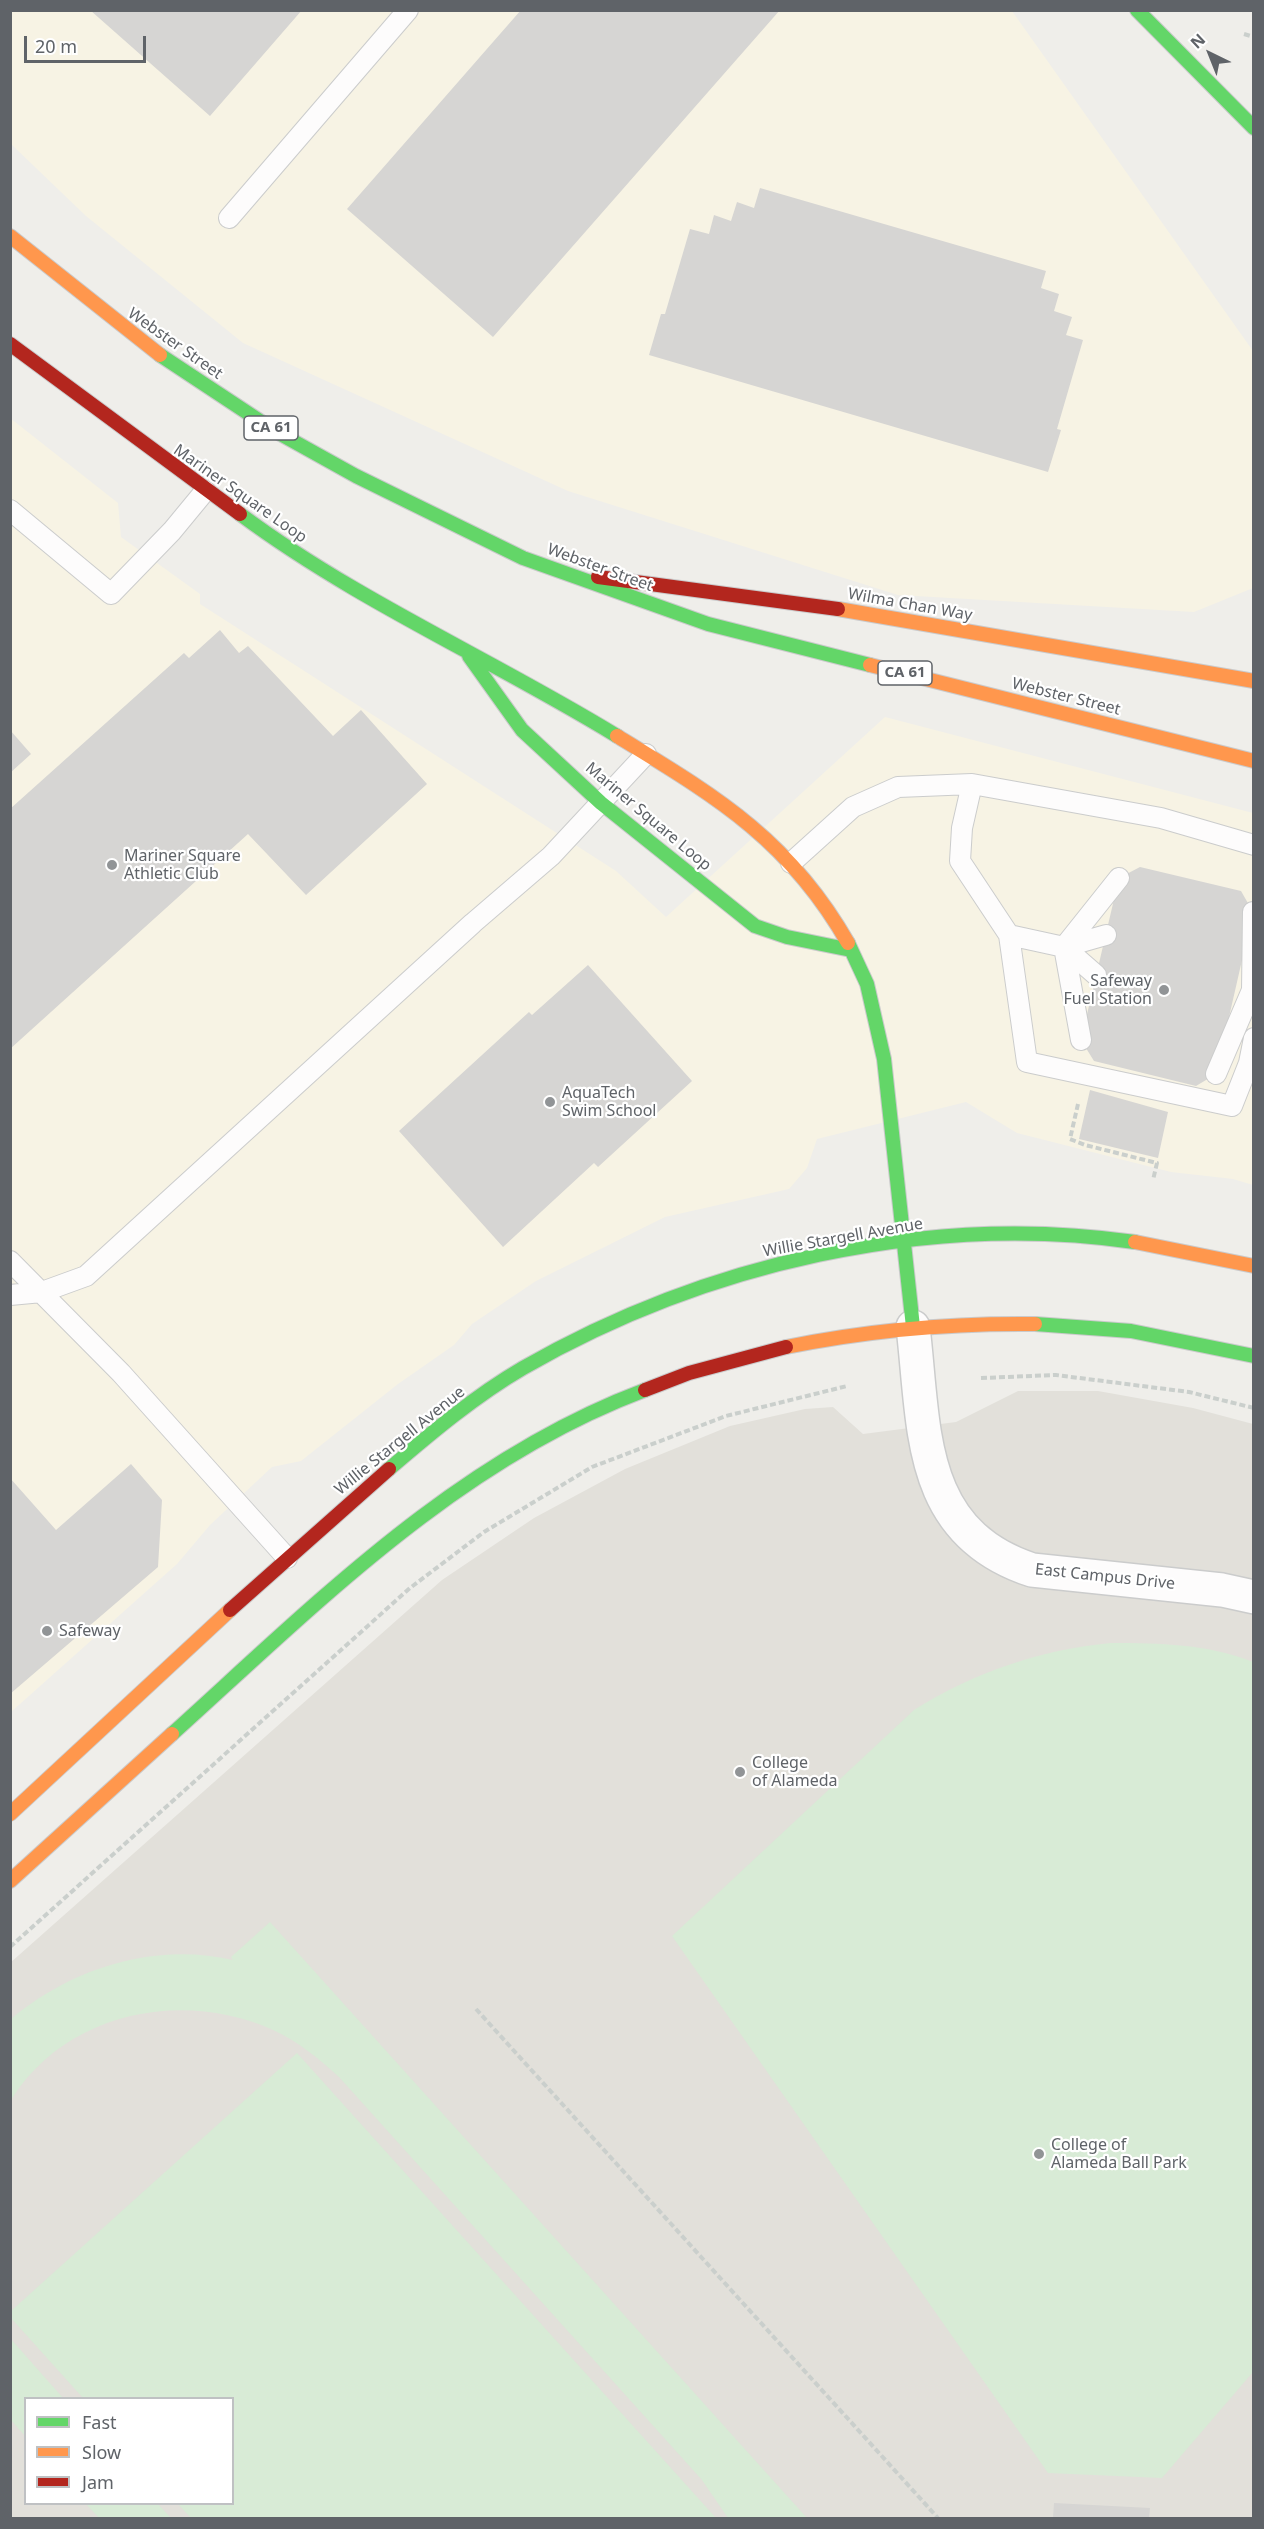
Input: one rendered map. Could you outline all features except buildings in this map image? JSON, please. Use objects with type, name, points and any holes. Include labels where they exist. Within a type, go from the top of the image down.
[{"type":"street","points":[[1137,10],[1254,128]]},
{"type":"street","name":"Webster Street","points":[[10,236],[68,285],[155,352],[275,431],[435,517],[560,573],[708,624],[1254,761]]},
{"type":"street","name":"Mariner Square Loop","points":[[10,344],[283,546],[556,699],[701,787],[750,823],[792,863],[824,904],[851,950],[867,984],[882,1050],[914,1327]]},
{"type":"street","name":"Wilma Chan Way","points":[[560,573],[807,604],[1254,681]]},
{"type":"street","name":"Mariner Square Loop","points":[[465,650],[522,730],[601,803],[755,926],[787,937],[851,950]]},
{"type":"street","name":"Willie Stargell Avenue","points":[[10,1814],[287,1558],[413,1447],[465,1407],[522,1369],[580,1338],[643,1309],[706,1286],[772,1267],[904,1242],[997,1233],[1096,1237],[1143,1243],[1254,1266]]},
{"type":"street","points":[[10,1881],[358,1567],[436,1505],[489,1468],[597,1408],[688,1374],[753,1354],[836,1335],[914,1327],[986,1323],[1059,1324],[1154,1335],[1254,1356]]},
{"type":"street","name":"East Campus Drive","points":[[914,1327],[927,1446],[933,1473],[942,1497],[954,1518],[989,1550],[1011,1563],[1032,1570],[1222,1590],[1254,1597]]},
{"type":"lane","points":[[229,218],[408,10]]},
{"type":"lane","points":[[10,510],[111,594],[172,531],[206,491]]},
{"type":"lane","points":[[10,1294],[42,1292],[86,1276],[473,923],[551,856],[646,754]]},
{"type":"lane","points":[[972,784],[962,828],[960,861],[1009,935],[1027,1062],[1232,1106],[1251,1064],[1254,1038]]},
{"type":"lane","points":[[792,863],[854,807],[898,787],[972,784],[1161,818],[1254,845]]},
{"type":"lane","points":[[1082,1040],[1064,947],[1119,878]]},
{"type":"lane","points":[[1064,947],[1114,902]]},
{"type":"lane","points":[[1216,1074],[1253,990],[1251,921]]},
{"type":"lane","points":[[1064,947],[1106,934]]},
{"type":"lane","points":[[1009,935],[1064,947],[1096,975]]},
{"type":"lane","points":[[1064,947],[1089,1007]]},
{"type":"lane","points":[[1242,964],[1253,990]]},
{"type":"lane","points":[[1232,1006],[1253,990]]},
{"type":"lane","points":[[1224,1040],[1253,990]]},
{"type":"lane","points":[[10,1261],[121,1373],[287,1558]]},
{"type":"path","points":[[1244,34],[1254,37]]},
{"type":"path","points":[[1085,1074],[1070,1139],[1156,1163],[1153,1180]]},
{"type":"path","points":[[981,1378],[1056,1374],[1189,1392],[1254,1408]]},
{"type":"path","points":[[10,1947],[410,1588],[484,1532],[592,1467],[726,1416],[847,1386]]},
{"type":"path","points":[[476,2009],[938,2518]]},
{"type":"shaded area","points":[[10,11],[1012,11],[1253,351],[1253,588],[1194,612],[898,595],[568,491],[243,343],[86,216],[11,144]]},
{"type":"shaded area","points":[[10,418],[118,503],[121,537],[200,594],[200,604],[616,871],[666,917],[885,717],[1253,813],[1253,1185],[1233,1179],[1171,1172],[1017,1133],[966,1102],[817,1139],[807,1168],[789,1189],[665,1217],[536,1281],[472,1324],[454,1345],[398,1384],[301,1461],[272,1467],[210,1525],[177,1564],[11,1712]]},
{"type":"shaded area","name":"College of Alameda","points":[[1018,1391],[1098,1391],[1193,1408],[1253,1424],[1253,2518],[11,2518],[10,1963],[442,1580],[534,1518],[625,1469],[730,1426],[805,1409],[833,1407],[863,1434],[956,1422]]},
{"type":"green space","name":"College of Alameda Ball Park","points":[[1111,1643],[1165,1644],[1201,1648],[1253,1662],[1253,2372],[1162,2478],[1048,2473],[672,1936],[914,1710],[960,1684],[1008,1665],[1058,1651]]},
{"type":"green space","points":[[270,1922],[807,2518],[728,2518],[702,2480],[339,2077],[308,2051],[282,2034],[238,2018],[201,2011],[165,2011],[128,2017],[94,2028],[62,2046],[34,2070],[11,2100],[11,2019],[35,2001],[87,1973],[144,1957],[174,1954],[203,1955],[233,1960],[231,1957]]},
{"type":"green space","points":[[297,2053],[716,2518],[191,2518],[179,2505],[234,2505],[234,2397],[82,2397],[11,2318],[11,2311]]},
{"type":"green space","points":[[10,2338],[62,2397],[24,2397],[24,2435],[11,2420]]},
{"type":"green space","points":[[87,2505],[159,2505],[171,2518],[99,2518]]},
{"type":"traffic: fast","points":[[1137,10],[1254,128]]},
{"type":"traffic: fast","points":[[160,355],[275,431],[356,476],[523,558],[708,624],[870,665]]},
{"type":"traffic: fast","points":[[240,514],[331,575],[617,736]]},
{"type":"traffic: fast","points":[[469,656],[522,730],[601,803],[755,926],[787,937],[851,950]]},
{"type":"traffic: fast","points":[[848,943],[867,984],[884,1059],[913,1327]]},
{"type":"traffic: fast","points":[[389,1469],[471,1403],[523,1368],[593,1331],[666,1300],[741,1275],[819,1255],[898,1241],[977,1234],[1056,1235],[1135,1242]]},
{"type":"traffic: fast","points":[[1035,1324],[1131,1331],[1254,1356]]},
{"type":"traffic: fast","points":[[172,1734],[336,1586],[451,1495],[513,1455],[577,1420],[645,1390]]},
{"type":"traffic: slow","points":[[10,236],[160,355]]},
{"type":"traffic: slow","points":[[838,609],[1254,681]]},
{"type":"traffic: slow","points":[[870,665],[1254,761]]},
{"type":"traffic: slow","points":[[617,736],[718,800],[775,848],[801,875],[848,943]]},
{"type":"traffic: slow","points":[[1135,1242],[1254,1266]]},
{"type":"traffic: slow","points":[[786,1347],[848,1336],[910,1329],[1035,1324]]},
{"type":"traffic: slow","points":[[10,1814],[230,1610]]},
{"type":"traffic: slow","points":[[10,1881],[172,1734]]},
{"type":"traffic: jam","points":[[10,344],[240,514]]},
{"type":"traffic: jam","points":[[598,577],[838,609]]},
{"type":"traffic: jam","points":[[645,1390],[689,1373],[786,1347]]},
{"type":"traffic: jam","points":[[230,1610],[389,1469]]},
{"type":"place","name":"Mariner Square Athletic Club","points":[[112,865]]},
{"type":"place","name":"Safeway Fuel Station","points":[[1164,990]]},
{"type":"place","name":"AquaTech Swim School","points":[[550,1102]]},
{"type":"place","name":"Safeway","points":[[47,1631]]},
{"type":"place","name":"College of Alameda","points":[[740,1772]]},
{"type":"place","name":"College of Alameda Ball Park","points":[[1039,2154]]}]
